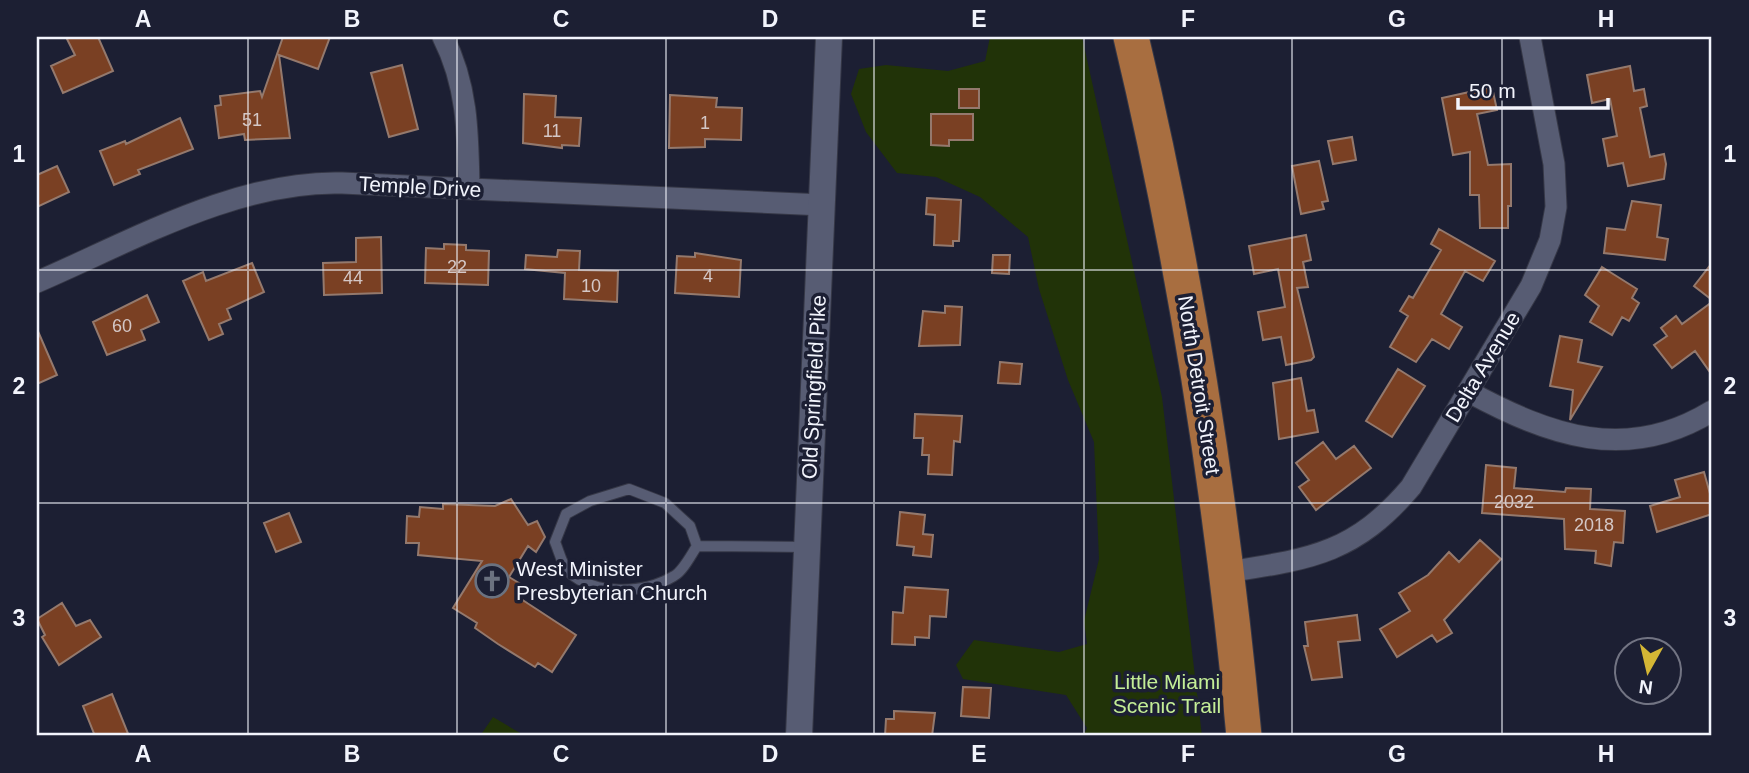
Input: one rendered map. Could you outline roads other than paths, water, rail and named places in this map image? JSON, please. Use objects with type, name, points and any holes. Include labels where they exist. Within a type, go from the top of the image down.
[{"type":"highway","name":"North Detroit Street","points":[[1131,37],[1178,251],[1227,572],[1244,736]]},
{"type":"street","points":[[443,37],[456,68],[468,115],[469,190]]},
{"type":"street","name":"Old Springfield Pike","points":[[799,736],[829,37]]},
{"type":"street","name":"Delta Avenue","points":[[1227,572],[1314,557],[1372,527],[1411,487],[1531,286],[1553,224],[1554,164],[1530,37]]},
{"type":"street","name":"Temple Drive","points":[[37,282],[222,202],[257,191],[330,183],[822,205]]},
{"type":"street","points":[[1469,392],[1521,420],[1548,430],[1595,439],[1656,433],[1712,411]]},
{"type":"lane","points":[[629,489],[665,503],[690,526],[697,546],[676,576],[648,586],[624,590],[590,586],[567,571],[555,542],[566,514],[590,501],[629,489]]},
{"type":"lane","points":[[697,546],[807,547]]},
{"type":"place","name":"West Minister Presbyterian Church","points":[[492,581]]},
{"type":"park label","name":"Little Miami Scenic Trail","points":[[1167,694]]}]
